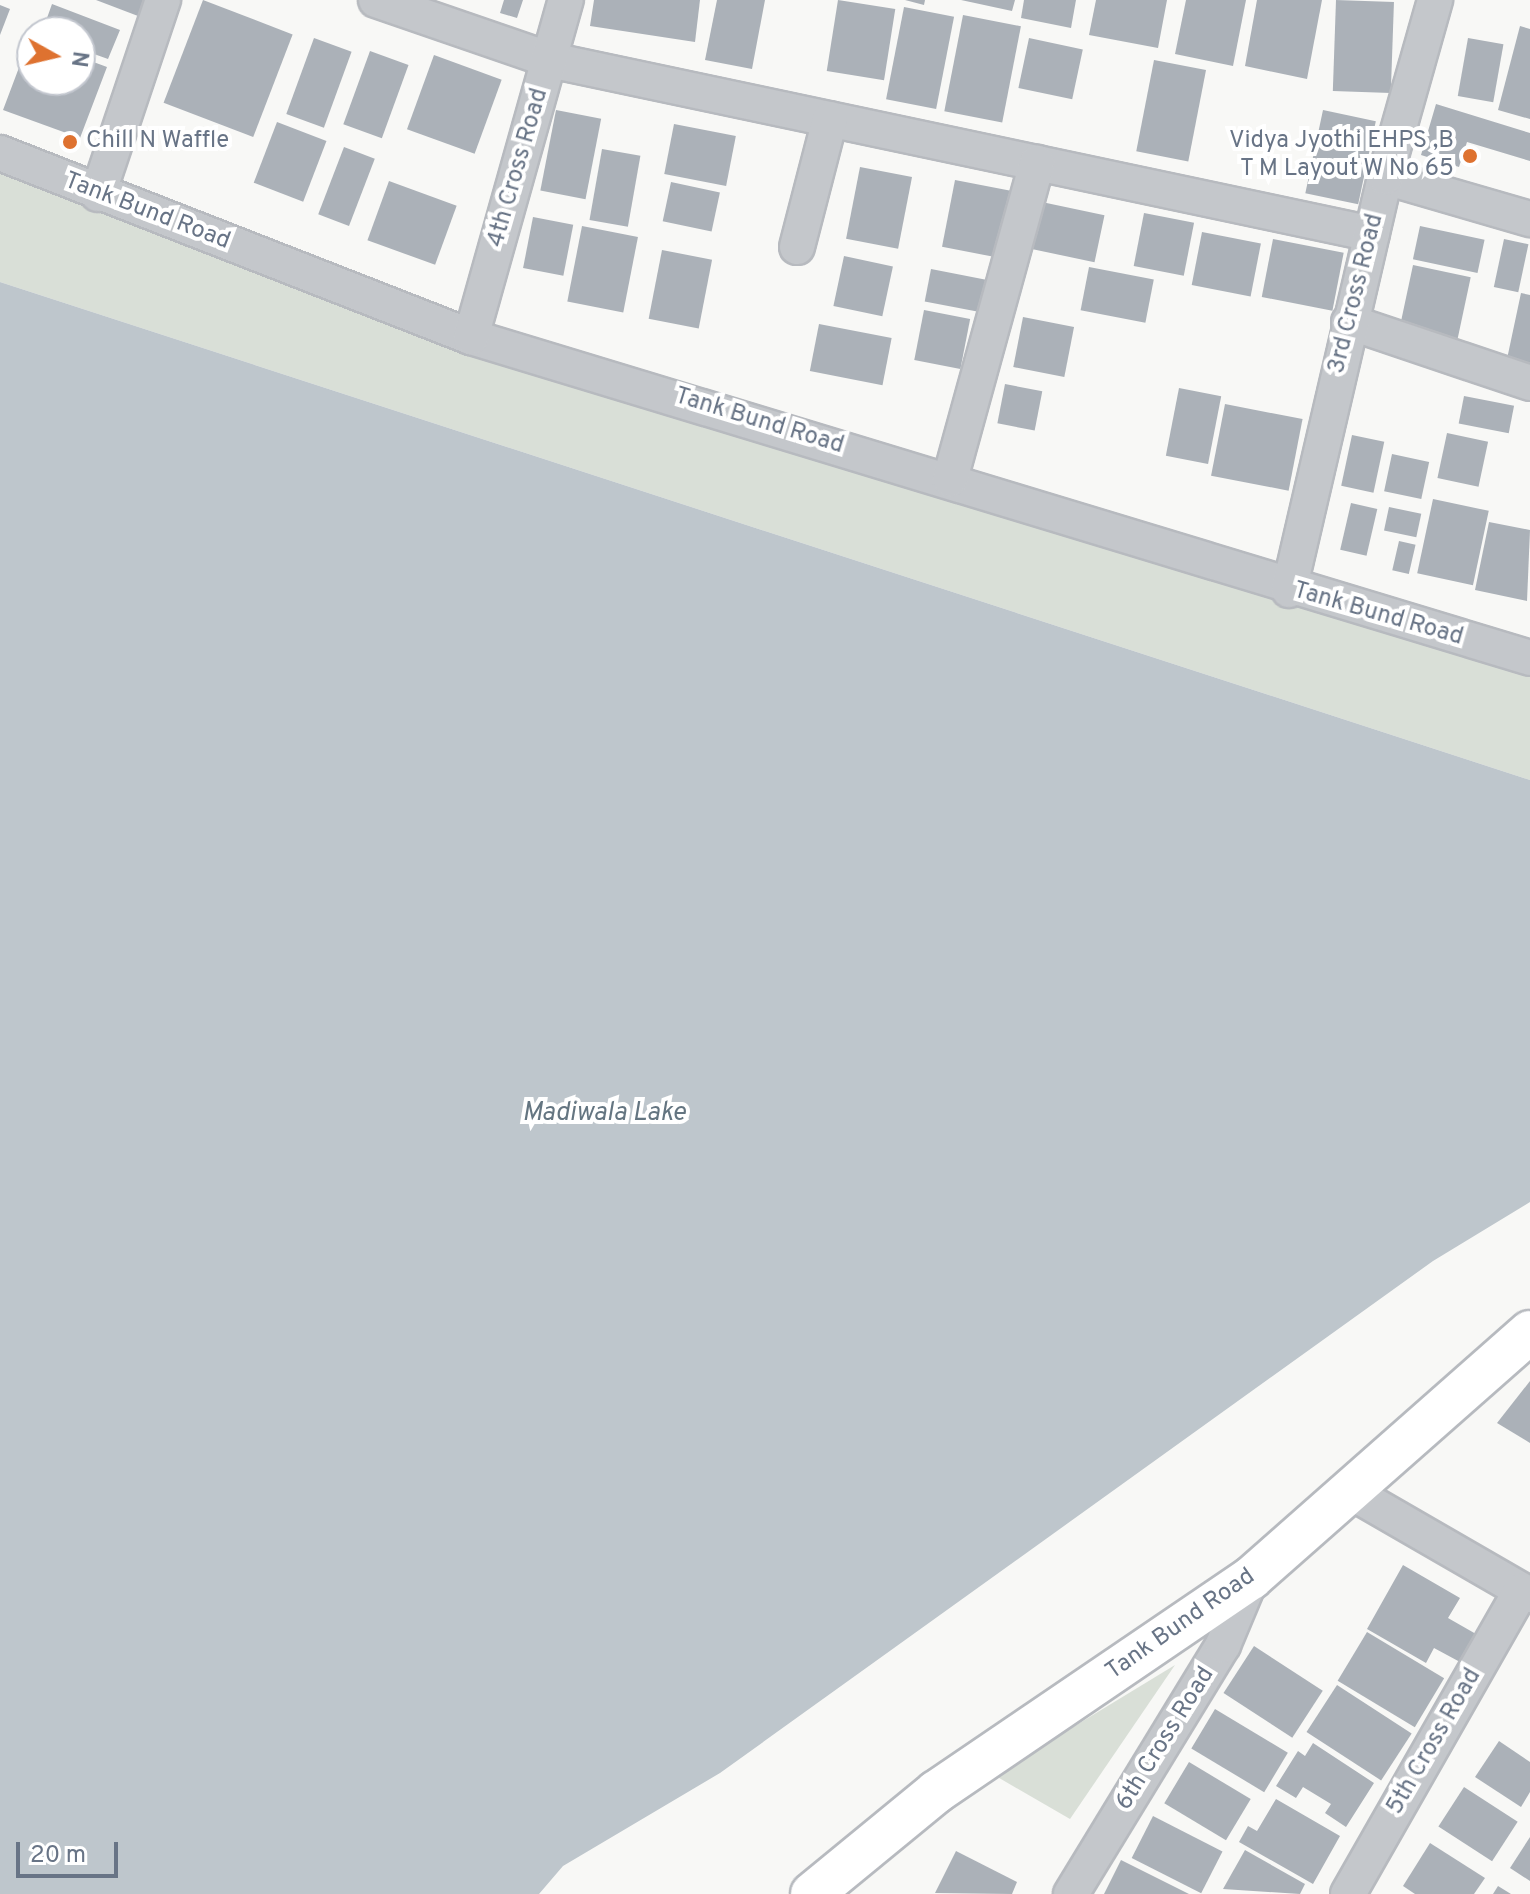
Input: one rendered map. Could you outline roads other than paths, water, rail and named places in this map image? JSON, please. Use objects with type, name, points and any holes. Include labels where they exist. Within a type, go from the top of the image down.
[{"type":"main road","name":"Tank Bund Road","points":[[812,1894],[936,1792],[1251,1578],[1353,1493],[1530,1332]]},
{"type":"street","points":[[98,194],[163,0]]},
{"type":"street","points":[[376,0],[550,60],[1372,234]]},
{"type":"street","name":"4th Cross Road","points":[[471,337],[566,0]]},
{"type":"street","name":"3rd Cross Road","points":[[1289,590],[1349,322],[1385,177],[1435,0]]},
{"type":"street","points":[[797,247],[830,119]]},
{"type":"street","name":"Tank Bund Road","points":[[0,153],[98,194],[471,337],[950,479],[1289,590],[1530,658]]},
{"type":"street","points":[[950,479],[1037,163]]},
{"type":"street","points":[[1385,177],[1530,219]]},
{"type":"street","points":[[1349,322],[1530,383]]},
{"type":"street","points":[[1353,1493],[1526,1593]]},
{"type":"street","name":"6th Cross Road","points":[[1071,1894],[1223,1645],[1251,1578]]},
{"type":"street","name":"5th Cross Road","points":[[1348,1894],[1526,1593]]},
{"type":"water","name":"Madiwala Lake","points":[[0,282],[1530,780],[1530,1202],[1433,1261],[720,1773],[563,1866],[539,1894],[0,1894]]},
{"type":"place","name":"Chill N Waffle","points":[[70,142]]},
{"type":"place","name":"Vidya Jyothi EHPS ,B T M Layout W No 65","points":[[1470,156]]}]
